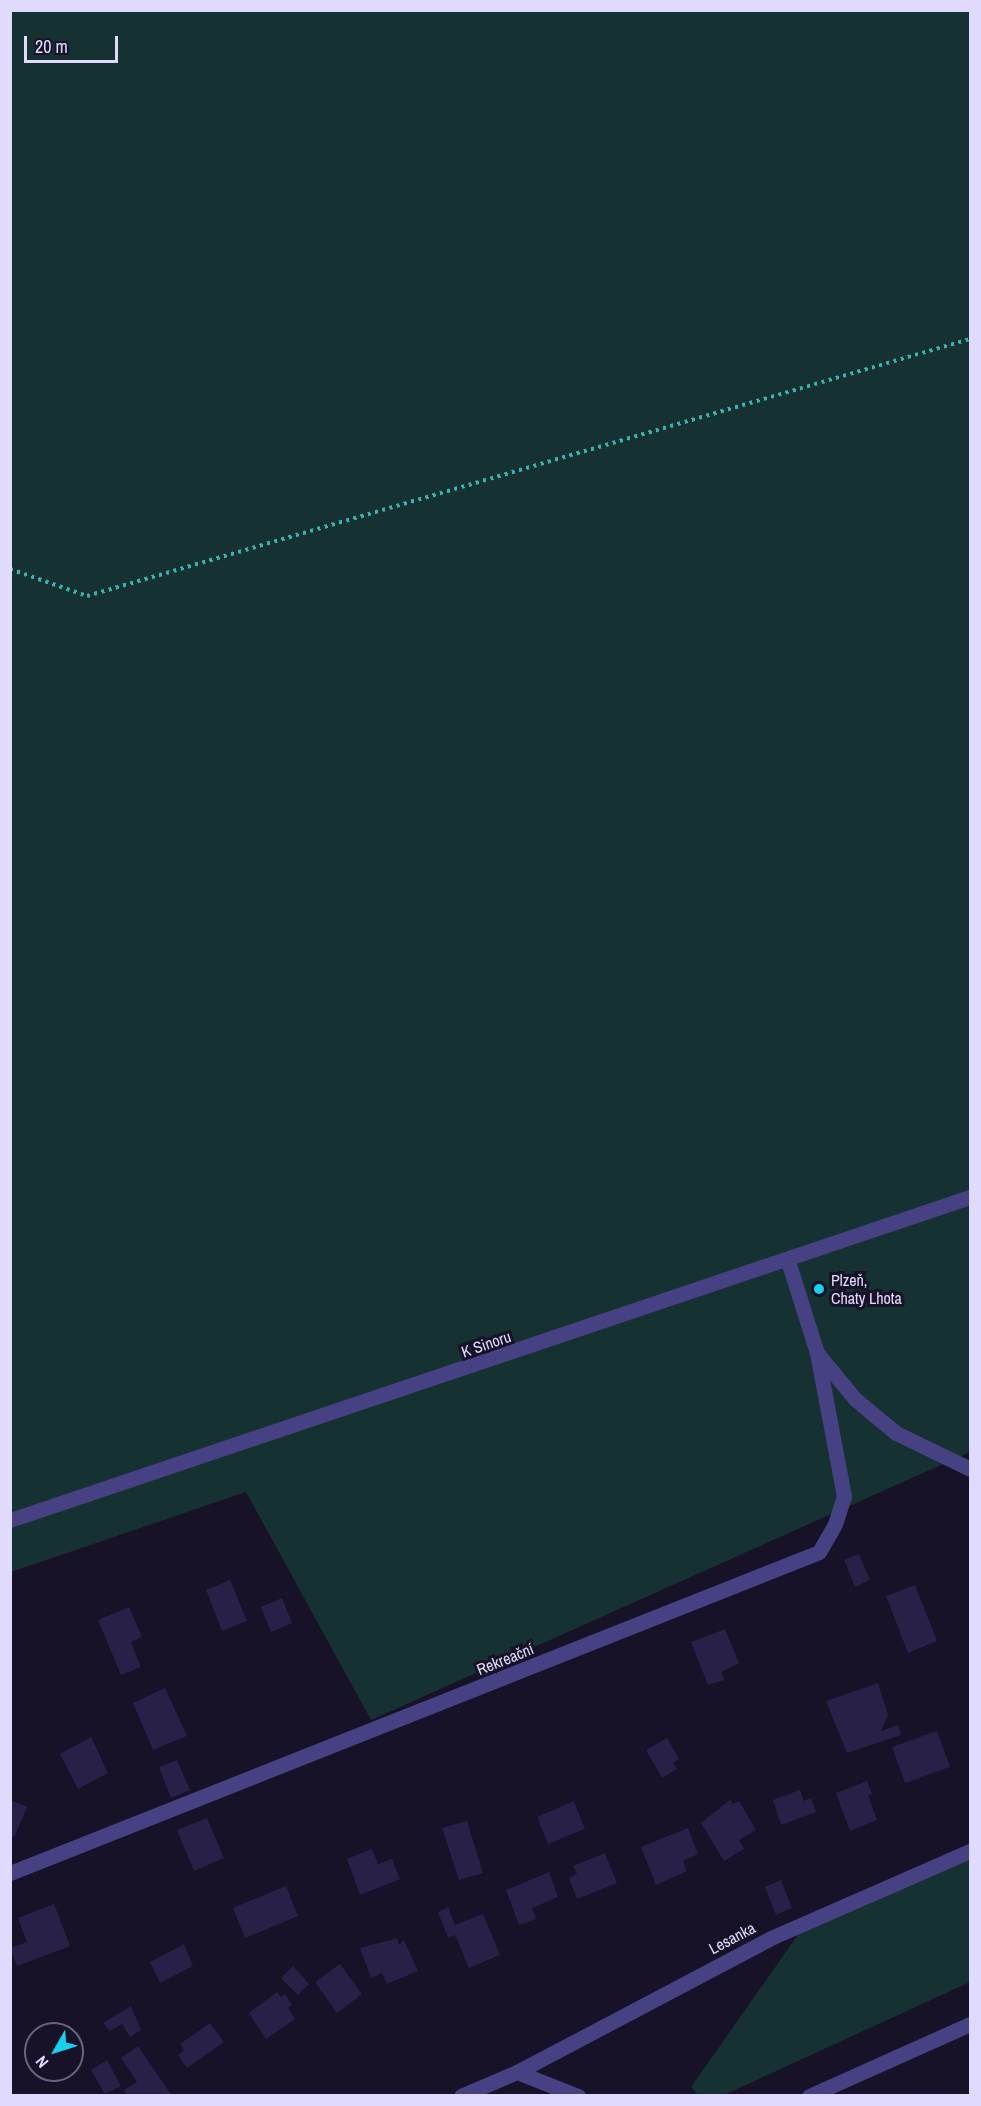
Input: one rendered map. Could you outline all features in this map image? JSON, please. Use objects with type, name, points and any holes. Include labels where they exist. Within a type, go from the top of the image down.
[{"type":"street","name":"K Sinoru","points":[[10,1520],[788,1261],[970,1197]]},
{"type":"street","name":"Rekreační","points":[[10,1873],[819,1552],[835,1524],[844,1496],[817,1353],[788,1261]]},
{"type":"street","name":"Rekreační","points":[[817,1353],[855,1399],[896,1433],[970,1469]]},
{"type":"street","name":"Lesanka","points":[[461,2096],[517,2072],[773,1937],[970,1851]]},
{"type":"street","points":[[809,2096],[970,2024]]},
{"type":"street","points":[[517,2072],[578,2096]]},
{"type":"path","points":[[10,569],[87,596],[970,339]]},
{"type":"green space","points":[[10,11],[970,11],[970,1452],[371,1720],[246,1492],[11,1572]]},
{"type":"green space","points":[[970,1844],[970,1982],[724,2095],[698,2095],[691,2087],[809,1919]]},
{"type":"building","points":[[859,1554],[870,1580],[855,1587],[844,1560]]},
{"type":"building","points":[[230,1580],[247,1621],[222,1631],[206,1590]]},
{"type":"building","points":[[915,1585],[937,1641],[908,1653],[886,1596]]},
{"type":"building","points":[[282,1598],[292,1623],[271,1632],[261,1607]]},
{"type":"building","points":[[129,1607],[142,1637],[131,1642],[141,1667],[121,1675],[98,1620]]},
{"type":"building","points":[[725,1629],[739,1663],[721,1672],[724,1680],[708,1685],[691,1642]]},
{"type":"building","points":[[878,1683],[888,1715],[881,1731],[898,1725],[901,1735],[847,1753],[826,1701]]},
{"type":"building","points":[[165,1688],[187,1736],[153,1750],[133,1703]]},
{"type":"building","points":[[937,1731],[950,1767],[905,1783],[892,1747]]},
{"type":"building","points":[[91,1737],[108,1773],[78,1789],[60,1754]]},
{"type":"building","points":[[667,1738],[679,1759],[673,1763],[677,1769],[662,1778],[646,1750]]},
{"type":"building","points":[[177,1760],[190,1790],[171,1798],[159,1767]]},
{"type":"building","points":[[867,1781],[872,1794],[868,1795],[877,1820],[850,1831],[836,1793]]},
{"type":"building","points":[[800,1790],[804,1801],[811,1798],[816,1812],[781,1825],[773,1800]]},
{"type":"building","points":[[10,1800],[27,1807],[15,1836],[10,1838]]},
{"type":"building","points":[[730,1800],[733,1804],[739,1801],[756,1830],[739,1840],[744,1849],[724,1861],[701,1823]]},
{"type":"building","points":[[574,1801],[585,1829],[548,1844],[537,1817]]},
{"type":"building","points":[[207,1818],[224,1858],[194,1871],[177,1830]]},
{"type":"building","points":[[467,1821],[483,1873],[459,1880],[442,1828]]},
{"type":"building","points":[[688,1828],[698,1854],[683,1861],[687,1871],[656,1885],[641,1847]]},
{"type":"building","points":[[372,1849],[378,1864],[392,1859],[400,1879],[360,1895],[347,1859]]},
{"type":"building","points":[[605,1853],[617,1883],[577,1899],[569,1878],[577,1874],[573,1866]]},
{"type":"building","points":[[549,1872],[558,1897],[532,1908],[536,1919],[519,1925],[506,1890]]},
{"type":"building","points":[[781,1880],[792,1908],[776,1915],[765,1887]]},
{"type":"building","points":[[286,1886],[298,1916],[245,1938],[233,1908]]},
{"type":"building","points":[[54,1904],[70,1946],[17,1966],[10,1948],[27,1942],[18,1918]]},
{"type":"building","points":[[448,1907],[455,1925],[483,1914],[500,1955],[469,1968],[455,1935],[448,1938],[438,1912]]},
{"type":"building","points":[[397,1938],[399,1945],[404,1940],[418,1971],[387,1984],[382,1973],[371,1978],[360,1948]]},
{"type":"building","points":[[184,1944],[193,1966],[160,1983],[150,1962]]},
{"type":"building","points":[[340,1964],[362,1994],[337,2013],[315,1982]]},
{"type":"building","points":[[293,1966],[309,1984],[298,1995],[281,1978]]},
{"type":"building","points":[[277,1992],[281,1997],[285,1994],[292,2005],[288,2008],[295,2019],[266,2039],[249,2013]]},
{"type":"building","points":[[131,2006],[141,2030],[130,2037],[122,2024],[110,2031],[103,2023]]},
{"type":"building","points":[[210,2023],[224,2042],[187,2068],[178,2055],[184,2050],[180,2044]]},
{"type":"building","points":[[138,2046],[172,2096],[127,2096],[124,2090],[137,2082],[121,2058]]},
{"type":"building","points":[[107,2060],[121,2086],[105,2094],[91,2070]]},
{"type":"place","name":"Plzeň, Chaty Lhota","points":[[819,1289]]}]
